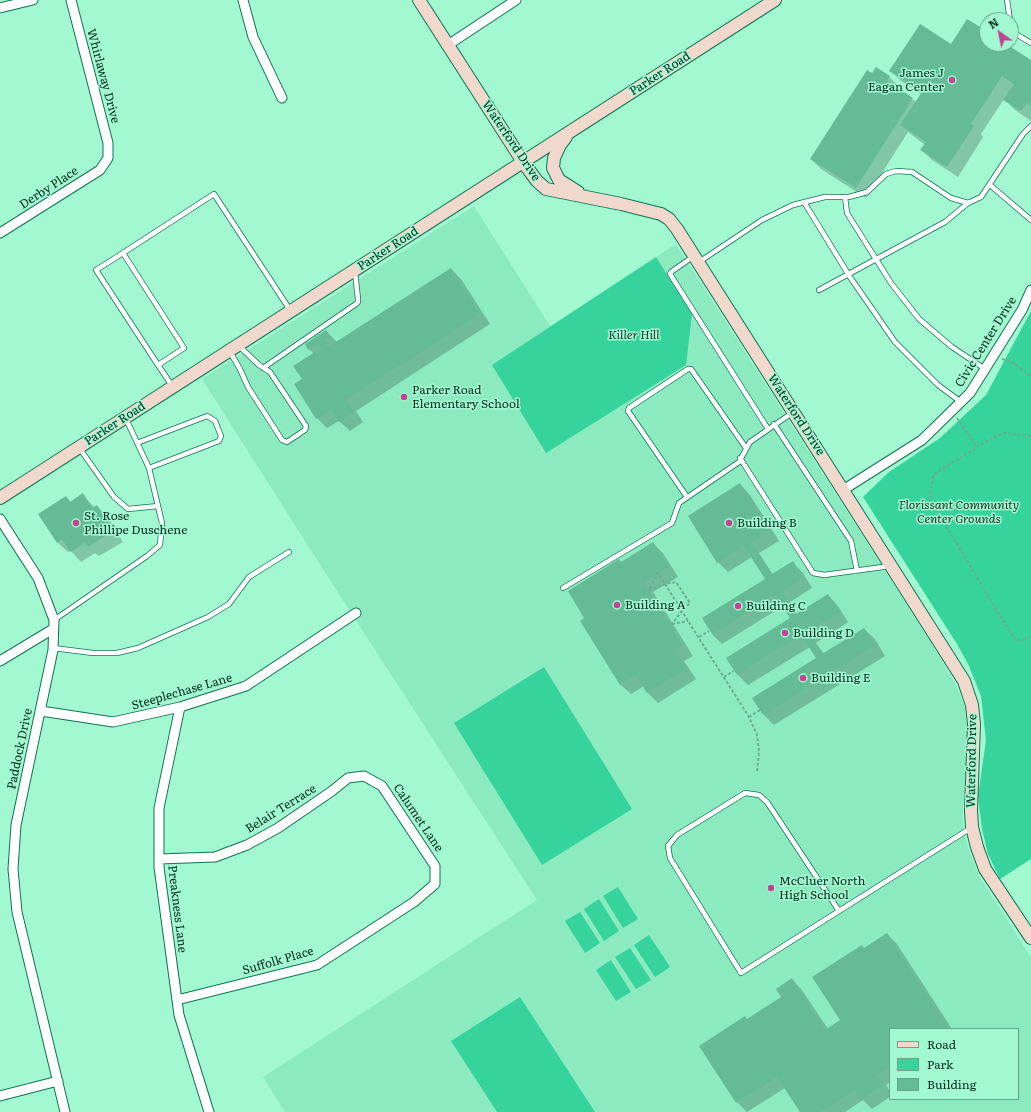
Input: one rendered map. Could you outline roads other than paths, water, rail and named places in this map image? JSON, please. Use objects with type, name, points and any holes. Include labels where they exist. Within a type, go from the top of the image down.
[{"type":"street","points":[[0,8],[33,0]]},
{"type":"street","name":"Whirlaway Drive","points":[[71,0],[108,142],[108,158]]},
{"type":"street","points":[[243,0],[253,37],[282,98]]},
{"type":"street","name":"Waterford Drive","points":[[419,0],[536,181],[546,189],[584,196],[660,214],[674,224],[964,681],[972,705],[974,724],[971,811],[972,827],[977,847],[985,869],[1031,938]]},
{"type":"street","points":[[448,45],[516,0]]},
{"type":"street","name":"Parker Road","points":[[0,498],[775,0]]},
{"type":"street","points":[[572,130],[560,145],[554,158],[553,168],[559,180],[584,196]]},
{"type":"street","name":"Derby Place","points":[[0,233],[100,170],[108,158]]},
{"type":"street","name":"Civic Center Drive","points":[[843,490],[922,440],[970,393],[1022,310],[1031,290]]},
{"type":"street","name":"Paddock Drive","points":[[0,519],[38,578],[53,624],[53,648],[16,825],[13,869],[16,912],[65,1112]]},
{"type":"street","name":"Steeplechase Lane","points":[[41,711],[113,722],[180,707],[246,686],[356,613]]},
{"type":"street","points":[[0,661],[53,624]]},
{"type":"street","name":"Preakness Lane","points":[[180,707],[159,808],[159,867],[180,1015],[209,1112]]},
{"type":"street","name":"Belair Terrace","points":[[159,858],[215,857],[247,845],[278,828],[332,791],[348,778],[364,776]]},
{"type":"street","name":"Calumet Lane","points":[[364,776],[382,786],[435,866],[435,884]]},
{"type":"street","name":"Suffolk Place","points":[[177,1000],[317,965],[414,902],[435,884]]},
{"type":"street","points":[[0,1096],[58,1081]]},
{"type":"lane","points":[[1007,0],[1009,12]]},
{"type":"lane","points":[[1019,36],[1031,43]]},
{"type":"lane","points":[[820,290],[945,222],[968,203],[982,197],[1023,134],[1031,126]]},
{"type":"lane","points":[[768,428],[670,272],[696,260],[762,220],[793,205],[825,197],[845,197],[867,192],[886,174],[896,171],[912,172],[950,198],[968,203]]},
{"type":"lane","points":[[990,185],[1031,220]]},
{"type":"lane","points":[[173,387],[96,270],[214,194],[291,311]]},
{"type":"lane","points":[[845,197],[847,213],[891,283],[919,319],[952,347],[985,369]]},
{"type":"lane","points":[[804,202],[848,274],[895,342],[938,385],[961,402]]},
{"type":"lane","points":[[123,253],[184,348],[158,365]]},
{"type":"lane","points":[[263,368],[358,302],[355,270]]},
{"type":"lane","points":[[234,348],[270,372],[306,426],[305,430],[287,442],[282,440],[248,387],[240,369],[234,348]]},
{"type":"lane","points":[[687,497],[628,411],[629,408],[688,369],[691,369],[746,448]]},
{"type":"lane","points":[[563,588],[672,523],[679,502],[738,462],[750,442],[768,428],[794,412]]},
{"type":"lane","points":[[137,443],[207,416],[215,421],[221,436],[220,441],[149,468]]},
{"type":"lane","points":[[53,624],[160,545],[162,523],[149,468],[125,418]]},
{"type":"lane","points":[[774,424],[851,541],[857,570]]},
{"type":"lane","points":[[79,447],[114,496],[128,509],[158,506]]},
{"type":"lane","points":[[740,458],[813,573],[824,575],[892,566]]},
{"type":"lane","points":[[53,648],[92,653],[117,653],[138,648],[208,617],[229,604],[249,577],[289,552]]},
{"type":"lane","points":[[839,912],[767,802],[759,795],[745,793],[677,835],[668,846],[670,858],[741,973],[839,912],[972,827]]},
{"type":"place","name":"James J Eagan Center","points":[[952,80]]},
{"type":"place","name":"Parker Road Elementary School","points":[[404,397]]},
{"type":"place","name":"St. Rose Phillipe Duschene","points":[[76,523]]},
{"type":"place","name":"Building B","points":[[729,523]]},
{"type":"place","name":"Building A","points":[[617,605]]},
{"type":"place","name":"Building C","points":[[738,606]]},
{"type":"place","name":"Building D","points":[[785,633]]},
{"type":"place","name":"Building E","points":[[803,678]]},
{"type":"place","name":"McCluer North High School","points":[[771,888]]},
{"type":"park label","name":"Killer Hill","points":[[634,335]]},
{"type":"park label","name":"Florissant Community Center Grounds","points":[[959,512]]}]
